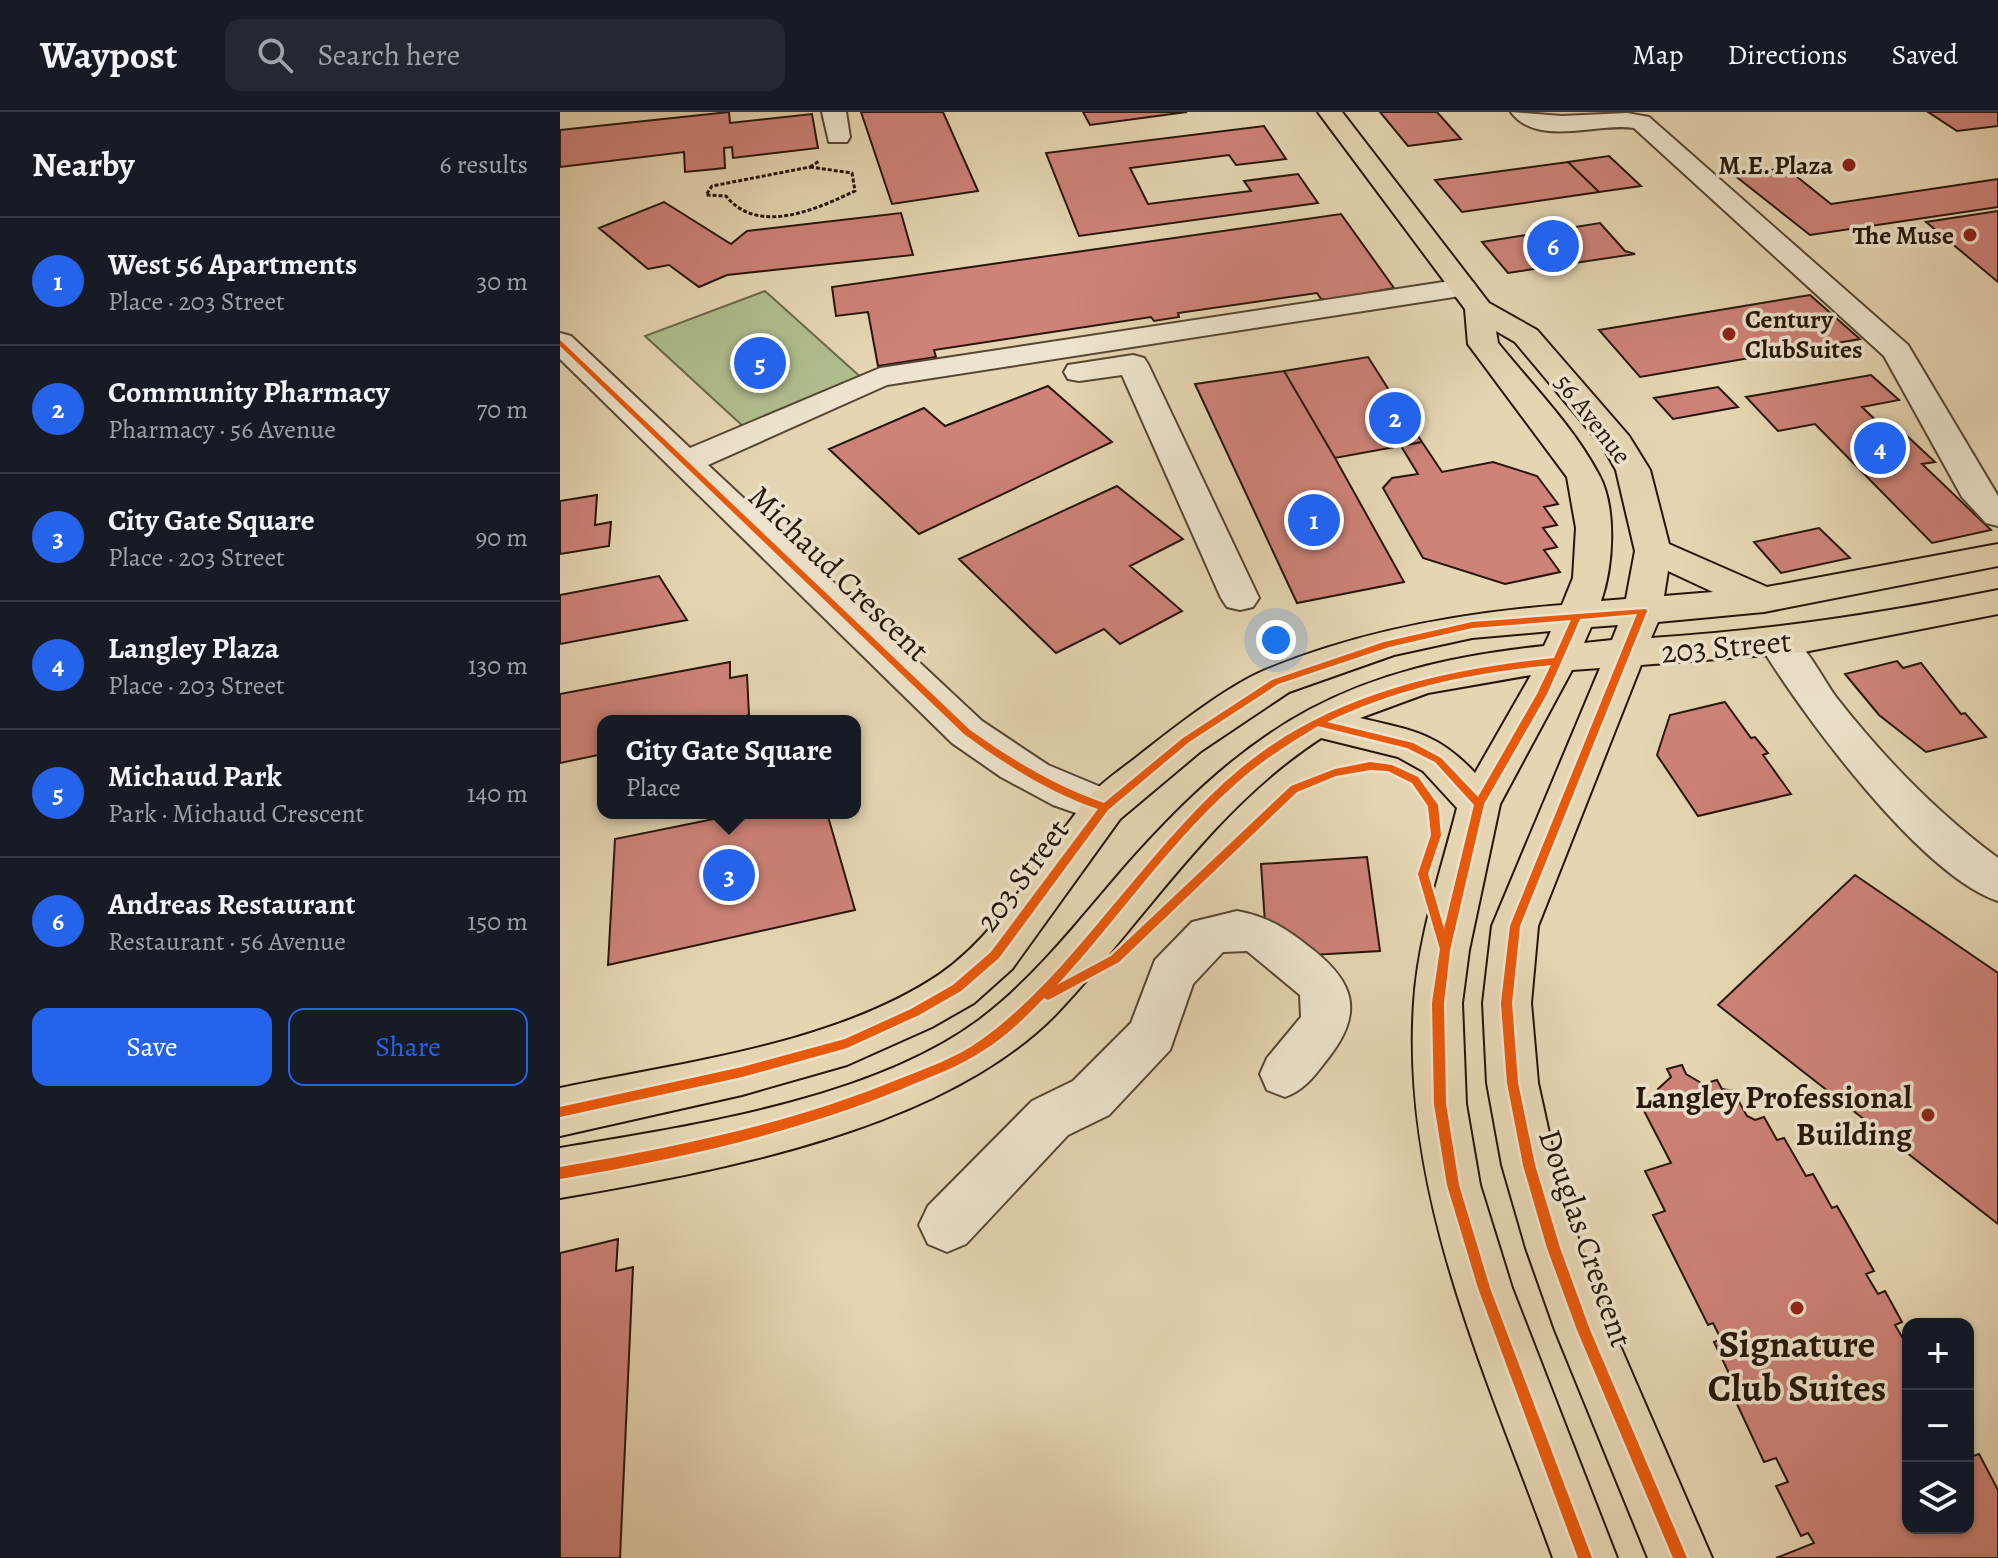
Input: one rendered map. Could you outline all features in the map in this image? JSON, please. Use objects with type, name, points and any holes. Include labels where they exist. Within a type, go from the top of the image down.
[{"type":"main road","name":"56 Avenue","points":[[1330,112],[1471,298],[1526,336],[1617,443],[1633,470],[1653,551],[1643,611],[1626,655]]},
{"type":"main road","name":"56 Avenue","points":[[1471,298],[1483,344],[1545,421],[1584,477],[1594,528],[1591,578],[1558,661]]},
{"type":"main road","points":[[1653,551],[1764,600]]},
{"type":"main road","name":"203 Street","points":[[560,1112],[742,1072],[847,1043],[915,1012],[957,988],[995,955],[1105,807],[1186,740],[1275,682],[1387,644],[1472,625],[1764,600],[1998,555]]},
{"type":"main road","name":"203 Street","points":[[560,1173],[658,1156],[780,1127],[857,1104],[984,1044],[1036,1001],[1174,841],[1244,771],[1315,722],[1402,687],[1473,670],[1777,642],[1998,602]]},
{"type":"main road","name":"Douglas Crescent","points":[[1626,655],[1515,926],[1506,969],[1505,1017],[1516,1107],[1533,1181],[1588,1333],[1680,1558]]},
{"type":"main road","points":[[1558,661],[1479,804],[1445,950],[1438,1003],[1440,1104],[1453,1185],[1484,1288],[1585,1558]]},
{"type":"main road","points":[[1315,722],[1410,745],[1438,760],[1479,804]]},
{"type":"main road","points":[[658,1156],[671,1133],[699,1104],[742,1072]]},
{"type":"street","points":[[834,112],[838,137]]},
{"type":"street","points":[[1523,112],[1542,121],[1611,115],[1641,122],[1897,351],[1979,497],[1998,515]]},
{"type":"street","points":[[694,470],[888,402],[1133,364],[1471,298]]},
{"type":"street","points":[[694,470],[880,377],[1471,298]]},
{"type":"street","name":"Michaud Crescent","points":[[560,342],[967,732],[1032,777],[1061,792],[1105,807]]},
{"type":"street","points":[[1133,364],[1240,598]]},
{"type":"street","points":[[1777,642],[1823,710],[1876,773],[1953,847],[1998,883]]},
{"type":"street","points":[[947,1225],[1050,1118],[1091,1098],[1152,1035],[1172,974],[1209,936],[1237,930],[1260,935],[1321,984],[1327,1004],[1325,1025],[1285,1074]]},
{"type":"path","points":[[810,167],[852,173],[855,191],[818,210],[777,217],[741,212],[730,205],[726,196],[712,198],[706,195],[706,190],[722,183],[810,167],[823,159],[822,151],[838,137]]},
{"type":"green space","points":[[765,291],[875,390],[758,440],[645,336]]},
{"type":"building","points":[[729,112],[730,123],[812,114],[818,148],[733,158],[732,147],[724,148],[725,168],[685,172],[684,152],[560,167],[560,130]]},
{"type":"building","points":[[861,112],[943,112],[978,191],[892,204]]},
{"type":"building","points":[[1083,112],[1187,112],[1090,125]]},
{"type":"building","points":[[1380,112],[1437,112],[1461,139],[1408,146]]},
{"type":"building","points":[[1928,112],[1998,112],[1998,126],[1957,131]]},
{"type":"building","points":[[1264,126],[1286,159],[1236,165],[1229,155],[1130,168],[1148,204],[1251,191],[1244,181],[1298,174],[1318,203],[1079,236],[1046,153]]},
{"type":"building","points":[[1609,156],[1641,186],[1599,192],[1568,162]]},
{"type":"building","points":[[1568,162],[1599,192],[1462,212],[1435,180]]},
{"type":"building","points":[[1786,168],[1831,204],[1998,179],[1998,207],[1810,235],[1734,175]]},
{"type":"building","points":[[664,202],[731,244],[747,231],[901,213],[913,255],[727,275],[699,287],[669,265],[648,269],[599,228]]},
{"type":"building","name":"The Muse","points":[[1998,211],[1998,282],[1926,222]]},
{"type":"building","points":[[1341,214],[1394,288],[1335,299],[1321,299],[1317,293],[1178,313],[1179,317],[1154,321],[1151,317],[934,350],[936,357],[878,366],[868,312],[836,316],[832,287]]},
{"type":"building","points":[[1600,223],[1625,251],[1635,254],[1508,273],[1482,242]]},
{"type":"building","name":"Century ClubSuites","points":[[1810,295],[1860,339],[1640,377],[1599,330]]},
{"type":"building","points":[[1368,357],[1422,442],[1335,458],[1284,371]]},
{"type":"building","points":[[1284,371],[1404,582],[1297,603],[1195,384]]},
{"type":"building","points":[[1871,375],[1899,400],[1862,407],[1891,435],[1904,433],[1935,462],[1922,464],[1991,530],[1932,543],[1815,424],[1778,431],[1746,397]]},
{"type":"building","points":[[1048,386],[1112,442],[919,534],[829,449],[924,408],[945,426]]},
{"type":"building","points":[[1718,387],[1738,407],[1673,419],[1654,398]]},
{"type":"building","points":[[1422,442],[1442,472],[1493,462],[1537,476],[1558,504],[1544,507],[1557,525],[1543,528],[1557,547],[1544,550],[1560,572],[1505,584],[1423,558],[1383,488],[1392,478],[1418,474],[1401,446]]},
{"type":"building","points":[[1117,486],[1183,539],[1130,566],[1182,611],[1120,644],[1104,629],[1056,653],[959,559]]},
{"type":"building","points":[[597,495],[595,525],[611,522],[609,546],[560,554],[560,501]]},
{"type":"building","points":[[1819,528],[1850,558],[1781,573],[1754,542]]},
{"type":"building","points":[[659,576],[687,620],[560,644],[560,595]]},
{"type":"building","points":[[1897,661],[1903,668],[1921,663],[1961,714],[1965,713],[1986,737],[1926,752],[1879,715],[1845,674]]},
{"type":"building","points":[[730,662],[730,678],[747,675],[749,715],[597,715],[597,755],[560,763],[560,694]]},
{"type":"building","points":[[1725,702],[1751,738],[1755,737],[1768,753],[1763,755],[1791,794],[1698,816],[1657,755],[1670,715]]},
{"type":"building","points":[[713,819],[829,819],[855,910],[608,965],[615,839]]},
{"type":"building","points":[[1367,857],[1380,951],[1311,955],[1265,923],[1261,864]]},
{"type":"building","name":"Langley Professional Building","points":[[1855,875],[1998,973],[1998,1224],[1718,1005]]},
{"type":"building","name":"Signature Club Suites","points":[[1682,1065],[1686,1074],[1703,1084],[1717,1080],[1722,1089],[1733,1091],[1747,1116],[1755,1120],[1764,1117],[1777,1140],[1784,1138],[1806,1176],[1813,1174],[1832,1208],[1837,1206],[1874,1271],[1866,1274],[1878,1294],[1885,1291],[1902,1322],[1895,1325],[1902,1337],[1902,1534],[1974,1534],[1974,1456],[1979,1454],[1998,1490],[1998,1558],[1776,1558],[1814,1543],[1808,1533],[1801,1536],[1776,1486],[1788,1482],[1776,1458],[1764,1462],[1737,1404],[1754,1398],[1747,1384],[1736,1388],[1714,1342],[1721,1339],[1713,1323],[1708,1325],[1653,1215],[1665,1211],[1645,1171],[1671,1163],[1642,1107],[1647,1106],[1644,1100],[1662,1095],[1658,1089],[1671,1077],[1667,1069]]},
{"type":"building","points":[[618,1239],[616,1271],[633,1267],[620,1558],[560,1558],[560,1253]]},
{"type":"cycle path","points":[[560,342],[967,732],[1033,776],[1105,807]]},
{"type":"cycle path","points":[[560,1112],[742,1072],[847,1043],[915,1012],[957,988],[995,955],[1105,807],[1186,740],[1275,682],[1387,644],[1472,625],[1643,611],[1515,926],[1507,1003],[1513,1083],[1529,1165],[1554,1248],[1584,1330],[1680,1558]]},
{"type":"cycle path","points":[[1577,616],[1542,694],[1479,804],[1445,950],[1438,1003],[1440,1104],[1453,1185],[1484,1288],[1585,1558]]},
{"type":"cycle path","points":[[560,1173],[694,1148],[782,1126],[868,1097],[968,1054],[1006,1027],[1044,992],[1198,815],[1228,785],[1278,745],[1315,723],[1392,691],[1474,671],[1558,661]]},
{"type":"cycle path","points":[[1315,722],[1410,745],[1438,760],[1479,804]]},
{"type":"cycle path","points":[[1048,995],[1115,959],[1294,789],[1335,773],[1370,766],[1389,768],[1415,780],[1433,805],[1436,835],[1423,874],[1444,946]]},
{"type":"place","name":"M.E. Plaza","points":[[1849,165]]},
{"type":"place","name":"The Muse","points":[[1970,235]]},
{"type":"place","name":"Andreas Restaurant","points":[[1553,246]]},
{"type":"place","name":"Century ClubSuites","points":[[1729,334]]},
{"type":"place","name":"Michaud Park","points":[[760,363]]},
{"type":"place","name":"Community Pharmacy","points":[[1395,418]]},
{"type":"place","name":"Langley Plaza","points":[[1880,448]]},
{"type":"place","name":"West 56 Apartments","points":[[1314,520]]},
{"type":"place","name":"City Gate Square","points":[[729,875]]},
{"type":"place","name":"Langley Professional Building","points":[[1928,1115]]},
{"type":"place","name":"Signature Club Suites","points":[[1797,1308]]}]
